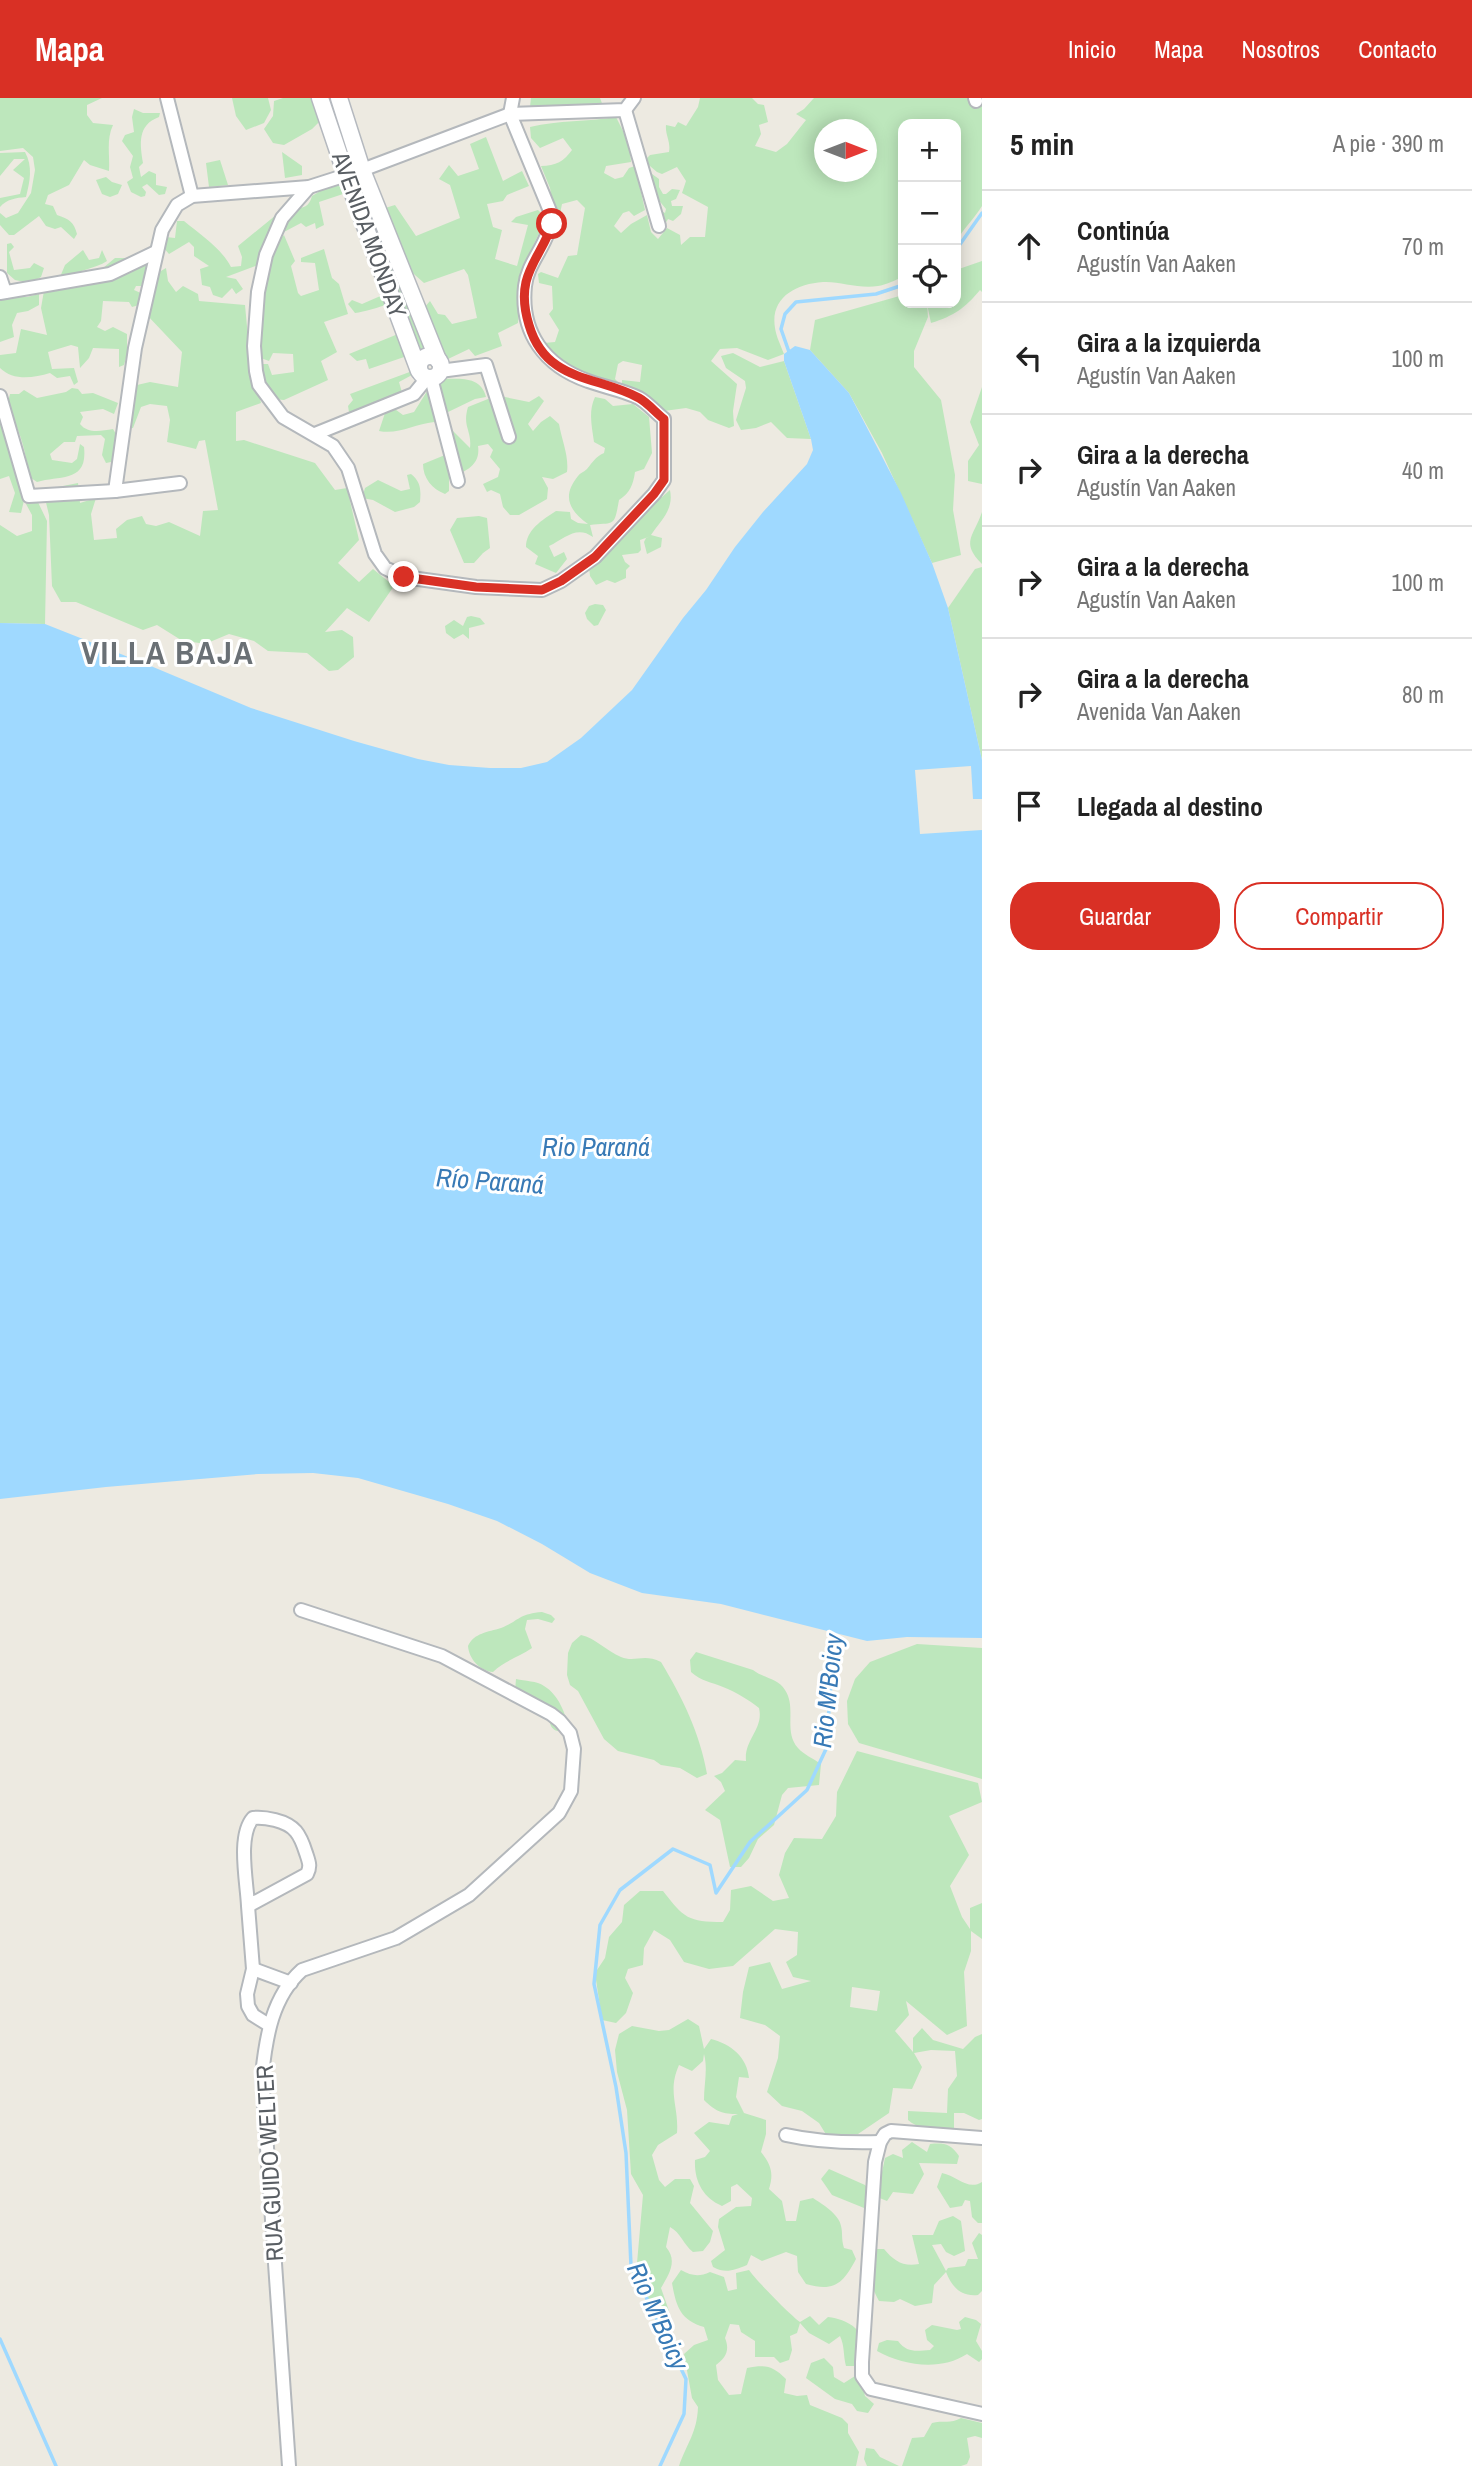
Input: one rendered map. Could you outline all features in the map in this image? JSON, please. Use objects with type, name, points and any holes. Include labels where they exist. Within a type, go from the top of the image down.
[{"type":"street","points":[[167,98],[192,196]]},
{"type":"street","name":"AVENIDA MONDAY","points":[[320,98],[346,176],[431,372]]},
{"type":"street","name":"AVENIDA MONDAY","points":[[339,98],[431,372]]},
{"type":"street","points":[[309,187],[282,218],[266,255],[258,292],[254,346],[259,385],[283,417],[333,446],[348,468],[375,554],[385,568],[404,577],[476,587],[542,590],[561,581],[595,557],[664,480],[664,419],[640,399],[563,370],[540,351],[531,333],[525,303],[525,284],[552,224],[550,211],[510,114],[513,98]]},
{"type":"street","points":[[625,110],[634,98]]},
{"type":"street","points":[[115,491],[135,348],[162,230],[177,205],[192,196],[309,187],[346,176],[510,114],[625,110]]},
{"type":"street","points":[[625,110],[659,226]]},
{"type":"street","points":[[0,277],[2,293],[110,274],[156,252]]},
{"type":"street","points":[[316,434],[414,394],[431,372],[486,365],[509,437]]},
{"type":"street","points":[[431,372],[458,481]]},
{"type":"street","points":[[0,396],[29,496],[115,491],[180,483]]},
{"type":"street","name":"RUA GUIDO WELTER","points":[[289,2466],[262,2075],[269,2025],[291,1983],[302,1970],[396,1938],[469,1895],[559,1813],[571,1791],[574,1768],[574,1749],[569,1733],[551,1714],[442,1656],[301,1610]]},
{"type":"street","points":[[248,1906],[307,1874],[309,1870],[302,1838],[296,1828],[288,1823],[261,1816],[253,1818],[246,1826],[244,1839],[248,1906],[253,1969],[247,1994],[248,2006],[253,2015],[269,2025]]},
{"type":"street","points":[[253,1969],[291,1983]]},
{"type":"street","points":[[982,2138],[891,2131],[885,2134],[880,2142],[872,2191],[862,2362],[862,2376],[871,2389],[982,2414]]},
{"type":"street","points":[[786,2135],[845,2144],[880,2142]]},
{"type":"green space","points":[[0,98],[102,98],[87,105],[87,115],[93,123],[113,125],[109,142],[109,171],[90,165],[84,160],[69,185],[48,195],[45,204],[53,206],[57,215],[73,224],[77,234],[74,239],[61,227],[55,229],[46,226],[39,216],[14,235],[9,235],[0,225],[0,213],[6,218],[18,213],[31,193],[35,170],[33,157],[23,148],[0,151]]},
{"type":"green space","points":[[232,98],[268,98],[271,110],[264,123],[246,130],[236,116]]},
{"type":"green space","points":[[283,98],[313,98],[322,119],[312,129],[284,145],[273,143],[264,129],[273,116],[274,101]]},
{"type":"green space","points":[[531,98],[600,98],[603,106],[530,107]]},
{"type":"green space","points":[[700,98],[752,98],[758,104],[764,105],[768,122],[759,125],[761,134],[755,146],[776,152],[787,144],[806,120],[796,114],[814,98],[982,98],[982,206],[961,234],[961,119],[898,119],[898,279],[878,286],[829,282],[803,286],[787,294],[776,308],[775,328],[784,354],[768,360],[737,348],[720,349],[711,361],[737,384],[734,426],[729,428],[708,420],[700,412],[686,408],[664,411],[622,387],[622,380],[640,382],[642,365],[623,361],[618,364],[615,379],[618,382],[613,386],[576,369],[544,343],[555,342],[559,330],[549,314],[553,309],[552,286],[539,283],[538,274],[541,272],[558,278],[568,256],[577,255],[585,208],[577,200],[562,204],[560,214],[555,218],[550,188],[541,166],[559,162],[572,150],[563,138],[540,148],[531,138],[530,127],[616,117],[629,143],[631,162],[606,166],[604,173],[615,179],[623,177],[629,168],[635,166],[645,210],[634,216],[629,211],[623,213],[614,226],[621,233],[647,215],[651,232],[658,239],[667,228],[680,235],[681,245],[690,237],[705,237],[708,207],[682,193],[686,181],[677,167],[662,174],[644,161],[650,155],[669,152],[666,125],[675,127],[678,122],[686,126],[698,107]]},
{"type":"green space","points":[[134,109],[143,113],[160,113],[159,117],[143,130],[143,163],[139,167],[141,177],[149,171],[156,174],[156,185],[167,187],[165,194],[159,195],[147,184],[142,187],[146,192],[145,196],[141,197],[131,192],[127,182],[133,178],[130,167],[133,156],[122,141],[125,135],[134,132]]},
{"type":"green space","points":[[486,137],[503,181],[522,171],[529,186],[507,195],[503,201],[487,204],[493,227],[502,230],[495,259],[517,266],[528,225],[511,222],[516,217],[538,210],[546,218],[522,270],[518,323],[498,333],[502,346],[475,356],[469,349],[448,359],[440,354],[434,338],[426,356],[416,356],[356,185],[366,192],[415,326],[433,336],[423,309],[430,301],[438,314],[445,315],[452,324],[477,318],[468,275],[464,269],[424,283],[406,267],[385,208],[395,205],[416,236],[460,218],[450,185],[439,179],[449,165],[458,176],[479,169],[470,144]]},
{"type":"green space","points":[[25,152],[30,169],[26,197],[15,198],[0,207],[0,198],[20,194],[24,178],[13,170],[25,159],[14,159],[0,176],[0,153]]},
{"type":"green space","points":[[282,152],[302,166],[302,175],[285,178]]},
{"type":"green space","points":[[220,160],[228,185],[209,187],[206,163]]},
{"type":"green space","points":[[652,174],[659,179],[663,194],[672,189],[680,190],[676,199],[671,201],[672,206],[683,206],[681,214],[673,221],[668,219],[661,231],[658,209],[665,213],[666,209],[647,186]]},
{"type":"green space","points":[[106,177],[122,185],[118,194],[110,197],[102,194],[96,180]]},
{"type":"green space","points":[[332,184],[339,185],[343,194],[319,202],[324,225],[316,229],[315,223],[306,227],[301,223],[282,233],[282,223],[293,209],[306,206],[312,196]]},
{"type":"green space","points":[[276,215],[258,265],[226,277],[236,279],[243,289],[236,294],[232,288],[222,298],[213,295],[210,287],[202,285],[200,269],[209,266],[194,256],[194,247],[189,242],[169,254],[162,246],[166,237],[175,238],[177,221],[184,221],[216,248],[231,267],[241,266],[242,257],[238,246]]},
{"type":"green space","points":[[284,235],[295,261],[291,266],[298,293],[301,296],[319,290],[315,263],[301,262],[301,258],[324,249],[332,278],[339,284],[348,314],[324,322],[337,352],[321,361],[328,380],[284,400],[273,399],[264,385],[257,364],[268,364],[272,375],[294,372],[293,354],[273,353],[269,361],[258,357],[265,276],[269,260]]},
{"type":"green space","points":[[11,243],[14,247],[9,252],[14,270],[30,268],[34,263],[44,268],[41,277],[30,283],[15,280],[7,273],[7,244]]},
{"type":"green space","points":[[83,250],[89,260],[99,258],[102,250],[107,261],[69,278],[60,277],[65,265]]},
{"type":"green space","points":[[115,258],[127,258],[149,266],[141,286],[136,286],[134,290],[143,294],[139,305],[132,307],[129,302],[103,301],[101,321],[97,327],[105,331],[113,327],[127,334],[124,365],[119,367],[119,349],[93,348],[80,368],[78,347],[71,345],[48,352],[52,369],[74,368],[78,382],[74,385],[70,376],[57,378],[50,373],[17,377],[0,368],[0,355],[16,353],[21,329],[47,335],[41,308],[45,285],[70,281],[77,286],[85,283]]},
{"type":"green space","points":[[982,261],[982,292],[980,290],[964,307],[953,314],[931,323],[928,308],[961,308],[961,268]]},
{"type":"green space","points":[[166,268],[168,281],[176,292],[183,286],[198,294],[199,301],[245,305],[250,359],[261,403],[236,412],[236,441],[244,440],[315,463],[335,490],[347,488],[359,540],[338,563],[359,582],[373,569],[394,586],[369,622],[347,608],[325,632],[342,630],[353,637],[354,657],[338,670],[329,671],[307,653],[268,651],[254,641],[229,634],[205,644],[181,640],[157,625],[143,630],[76,602],[61,602],[52,586],[49,515],[43,490],[78,483],[80,503],[96,498],[91,514],[94,540],[117,538],[116,529],[127,520],[142,516],[146,524],[156,526],[169,522],[200,536],[203,511],[218,510],[205,440],[199,441],[196,449],[167,442],[170,420],[167,406],[150,404],[141,407],[133,428],[124,429],[131,395],[137,385],[150,382],[178,387],[182,352],[146,314],[154,295],[154,275]]},
{"type":"green space","points":[[39,294],[39,305],[17,313],[12,325],[14,337],[0,342],[0,297]]},
{"type":"green space","points":[[385,294],[388,304],[367,311],[355,313],[348,304],[352,300],[362,304]]},
{"type":"green space","points":[[898,296],[898,308],[927,308],[928,317],[914,351],[914,367],[941,400],[955,475],[953,510],[961,555],[932,563],[882,453],[849,393],[810,350],[815,320]]},
{"type":"green space","points":[[398,334],[410,355],[369,369],[366,359],[357,361],[349,354]]},
{"type":"green space","points":[[733,353],[760,367],[784,361],[811,439],[787,438],[771,422],[741,430],[736,420],[746,388],[745,381],[726,368],[721,356]]},
{"type":"green space","points":[[415,370],[420,377],[418,385],[412,375],[399,382],[403,396],[349,412],[348,406],[353,400],[350,394]]},
{"type":"green space","points":[[442,379],[475,382],[480,385],[486,397],[475,399],[446,413],[449,427],[470,448],[466,419],[468,407],[488,399],[497,401],[500,396],[529,402],[539,396],[544,401],[528,424],[533,431],[550,416],[559,424],[567,466],[567,472],[553,479],[542,477],[548,488],[547,499],[519,515],[510,515],[503,507],[500,494],[491,490],[487,492],[483,484],[498,477],[500,469],[490,457],[493,450],[488,444],[478,446],[477,459],[470,467],[449,478],[449,491],[445,494],[429,482],[423,469],[423,464],[445,455],[437,424],[434,422],[393,432],[379,431],[388,404],[403,415],[414,412],[431,385]]},
{"type":"green space","points":[[982,387],[982,484],[968,481],[968,461],[979,445],[970,422]]},
{"type":"green space","points":[[72,388],[78,389],[82,394],[93,393],[118,403],[114,414],[103,409],[80,412],[83,417],[80,424],[83,427],[95,431],[113,429],[116,434],[116,461],[106,463],[102,455],[105,439],[101,435],[77,436],[75,442],[64,442],[50,454],[52,460],[72,463],[77,459],[80,444],[84,447],[82,467],[71,475],[37,482],[28,476],[23,444],[10,414],[26,492],[21,513],[9,512],[15,493],[9,476],[0,479],[0,390],[8,402],[10,394],[19,394],[24,390],[37,398],[66,392]]},
{"type":"green space","points":[[595,397],[605,399],[613,406],[633,404],[649,417],[652,453],[644,469],[635,472],[630,488],[619,500],[612,522],[590,525],[593,537],[576,532],[549,546],[554,557],[564,552],[567,559],[556,573],[535,564],[538,556],[526,547],[527,541],[536,526],[556,511],[570,512],[571,519],[588,524],[572,509],[569,497],[578,476],[604,453],[605,448],[594,442],[591,414]]},
{"type":"green space","points":[[411,474],[419,483],[420,490],[420,502],[414,507],[395,512],[373,500],[362,498],[365,488],[378,480],[401,491],[410,489],[407,475]]},
{"type":"green space","points":[[670,490],[668,509],[651,535],[662,538],[661,547],[647,554],[644,542],[651,536],[640,540],[641,550],[638,553],[622,555],[630,566],[626,570],[626,578],[615,583],[607,580],[596,585],[590,576],[589,567],[597,564],[658,495],[662,497]]},
{"type":"green space","points":[[36,498],[47,521],[45,624],[0,623],[0,525],[17,536],[32,531],[32,515],[26,504]]},
{"type":"green space","points":[[982,512],[982,564],[970,544]]},
{"type":"green space","points":[[457,518],[487,518],[490,548],[474,563],[464,563],[450,530]]},
{"type":"green space","points":[[982,567],[982,760],[948,608],[975,569]]},
{"type":"green space","points":[[603,605],[606,610],[598,625],[594,626],[585,613],[589,606]]},
{"type":"green space","points":[[467,617],[480,618],[485,624],[469,628],[469,639],[463,634],[454,639],[446,633],[445,626],[454,620],[463,626]]},
{"type":"green space","points":[[542,1612],[555,1619],[552,1623],[538,1619],[527,1620],[525,1629],[532,1648],[493,1672],[480,1667],[473,1660],[468,1646],[478,1636],[523,1616]]},
{"type":"green space","points":[[581,1635],[621,1657],[649,1658],[661,1662],[689,1716],[700,1744],[707,1774],[697,1778],[680,1768],[661,1765],[654,1760],[618,1751],[604,1739],[578,1691],[570,1685],[567,1675],[568,1653],[572,1643]]},
{"type":"green space","points":[[917,1644],[982,1648],[982,1779],[859,1743],[848,1724],[847,1701],[855,1679],[870,1662]]},
{"type":"green space","points":[[696,1652],[753,1670],[782,1686],[790,1704],[790,1727],[794,1741],[800,1750],[821,1764],[819,1785],[788,1788],[782,1795],[774,1825],[758,1839],[749,1858],[741,1867],[730,1867],[720,1820],[705,1810],[725,1791],[714,1776],[722,1773],[735,1760],[746,1761],[748,1746],[759,1722],[759,1708],[747,1699],[691,1672],[690,1660]]},
{"type":"green space","points":[[516,1679],[538,1683],[554,1694],[561,1705],[568,1730],[553,1729],[549,1715],[515,1691]]},
{"type":"green space","points":[[857,1751],[978,1783],[982,1802],[949,1816],[969,1855],[950,1886],[962,1917],[970,1929],[970,1908],[982,1903],[982,1939],[971,1931],[971,1951],[964,1972],[967,2026],[947,2035],[906,2001],[909,2015],[895,2031],[913,2052],[913,2038],[922,2028],[933,2040],[963,2049],[982,2034],[982,2119],[954,2113],[954,2129],[941,2130],[924,2128],[908,2120],[908,2111],[947,2113],[948,2089],[957,2076],[955,2051],[931,2050],[914,2053],[922,2067],[912,2089],[893,2088],[889,2113],[858,2134],[827,2136],[819,2123],[802,2111],[782,2106],[767,2092],[778,2058],[780,2036],[765,2025],[740,2018],[743,1992],[749,1967],[770,1962],[782,1989],[811,1981],[793,1977],[786,1962],[797,1955],[798,1932],[775,1929],[733,1966],[709,1969],[684,1962],[670,1940],[654,1930],[644,1948],[643,1965],[628,1969],[625,1978],[633,1993],[626,2013],[616,2023],[602,2020],[595,1973],[605,1958],[609,1937],[622,1922],[624,1905],[640,1891],[663,1891],[688,1917],[723,1922],[730,1910],[731,1890],[751,1886],[773,1901],[789,1898],[779,1875],[785,1853],[794,1838],[822,1839],[836,1816],[837,1792]],"holes":[[[852,1987],[880,1991],[877,2011],[850,2007]]]},
{"type":"green space","points":[[688,2019],[699,2026],[704,2049],[711,2039],[718,2041],[737,2052],[748,2070],[749,2078],[739,2077],[736,2097],[744,2113],[766,2120],[766,2134],[761,2152],[771,2169],[769,2189],[782,2201],[786,2221],[796,2221],[800,2201],[813,2198],[830,2210],[840,2222],[844,2248],[852,2250],[856,2259],[847,2275],[837,2284],[824,2287],[806,2284],[798,2272],[797,2256],[786,2252],[762,2261],[751,2255],[747,2265],[730,2270],[713,2267],[711,2261],[725,2250],[718,2227],[719,2219],[736,2207],[751,2206],[752,2198],[737,2184],[731,2187],[731,2201],[722,2206],[705,2193],[698,2182],[695,2160],[705,2157],[710,2151],[694,2133],[709,2122],[729,2125],[732,2116],[738,2114],[720,2111],[704,2100],[704,2054],[703,2061],[692,2071],[679,2065],[674,2083],[677,2133],[658,2145],[652,2155],[659,2180],[665,2187],[675,2179],[690,2179],[694,2186],[690,2203],[713,2231],[710,2242],[703,2251],[693,2252],[670,2227],[666,2247],[672,2262],[661,2288],[669,2311],[662,2317],[647,2300],[646,2280],[637,2263],[643,2195],[631,2174],[627,2110],[617,2072],[615,2050],[619,2034],[632,2026],[669,2030]]},
{"type":"green space","points":[[912,2142],[927,2152],[930,2144],[950,2146],[959,2156],[957,2164],[919,2163],[924,2174],[913,2194],[893,2192],[887,2201],[877,2197],[874,2186],[881,2177],[885,2158],[893,2154],[903,2158],[902,2150]]},
{"type":"green space","points":[[829,2169],[865,2185],[870,2191],[869,2210],[832,2195],[821,2179]]},
{"type":"green space","points":[[942,2173],[967,2184],[982,2182],[982,2223],[972,2217],[970,2201],[965,2200],[962,2206],[950,2208],[937,2187]]},
{"type":"green space","points":[[953,2216],[961,2221],[965,2251],[954,2256],[946,2252],[941,2244],[932,2245],[946,2271],[948,2268],[965,2266],[968,2259],[978,2259],[972,2243],[979,2233],[982,2235],[982,2291],[978,2295],[962,2293],[954,2286],[946,2272],[934,2285],[932,2303],[915,2306],[900,2299],[894,2302],[879,2301],[870,2276],[876,2249],[884,2249],[895,2260],[904,2264],[919,2264],[912,2235],[933,2235],[939,2221]]},
{"type":"green space","points":[[681,2270],[692,2275],[710,2272],[724,2277],[728,2291],[737,2289],[736,2273],[749,2270],[800,2322],[810,2316],[819,2325],[828,2317],[854,2327],[862,2340],[862,2348],[854,2366],[846,2366],[840,2336],[829,2344],[809,2333],[800,2323],[797,2333],[790,2336],[792,2350],[789,2360],[780,2363],[774,2357],[755,2357],[755,2341],[741,2332],[739,2325],[730,2324],[725,2338],[726,2353],[716,2365],[718,2380],[729,2395],[741,2394],[747,2368],[769,2367],[777,2371],[786,2379],[784,2393],[807,2395],[810,2405],[842,2418],[848,2424],[848,2433],[859,2452],[856,2466],[679,2466],[694,2431],[698,2407],[692,2398],[684,2354],[694,2345],[708,2340],[704,2327],[684,2316],[675,2299],[672,2283]]},
{"type":"green space","points":[[965,2317],[981,2324],[976,2341],[982,2351],[982,2359],[979,2362],[967,2354],[946,2363],[910,2363],[877,2351],[879,2343],[887,2340],[898,2341],[905,2348],[912,2350],[930,2350],[934,2346],[927,2340],[925,2330],[932,2325],[961,2329],[959,2322]]},
{"type":"green space","points":[[824,2358],[833,2367],[834,2377],[844,2383],[855,2376],[861,2380],[865,2396],[874,2404],[868,2413],[857,2411],[852,2404],[835,2399],[806,2378],[811,2363]]},
{"type":"green space","points":[[961,2418],[982,2423],[982,2438],[967,2438],[970,2457],[967,2464],[902,2466],[912,2438],[924,2437],[932,2423]]},
{"type":"green space","points":[[866,2448],[874,2449],[880,2457],[899,2466],[867,2466],[864,2459]]},
{"type":"water","name":"Rio Paraná","points":[[795,346],[810,350],[849,393],[901,493],[932,563],[948,608],[982,760],[982,1638],[907,1637],[867,1641],[721,1604],[642,1593],[590,1573],[497,1521],[358,1478],[313,1473],[258,1474],[0,1499],[0,623],[45,624],[251,708],[418,759],[449,765],[490,768],[521,768],[547,762],[581,738],[632,690],[735,547],[807,464],[813,450],[811,439],[784,361],[784,354]]},
{"type":"pier","points":[[971,766],[973,799],[982,799],[982,830],[920,834],[915,770]]},
{"type":"waterway","points":[[960,245],[982,213]]},
{"type":"waterway","points":[[789,352],[781,329],[785,314],[796,302],[876,294],[898,287]]},
{"type":"waterway","name":"Rio M'Boicy","points":[[660,2466],[684,2414],[686,2379],[631,2266],[626,2153],[616,2087],[594,1984],[600,1925],[620,1890],[673,1849],[710,1865],[716,1893],[750,1842],[807,1790],[826,1749],[835,1631]]},
{"type":"waterway","points":[[0,2339],[56,2466]]},
{"type":"district","name":"VILLA BAJA","points":[[168,653]]},
{"type":"route","points":[[404,577],[476,587],[542,590],[561,581],[595,557],[664,480],[664,419],[640,399],[563,370],[540,351],[531,333],[527,320],[525,284],[552,224]]},
{"type":"water label","name":"Río Paraná","points":[[490,1181]]}]
